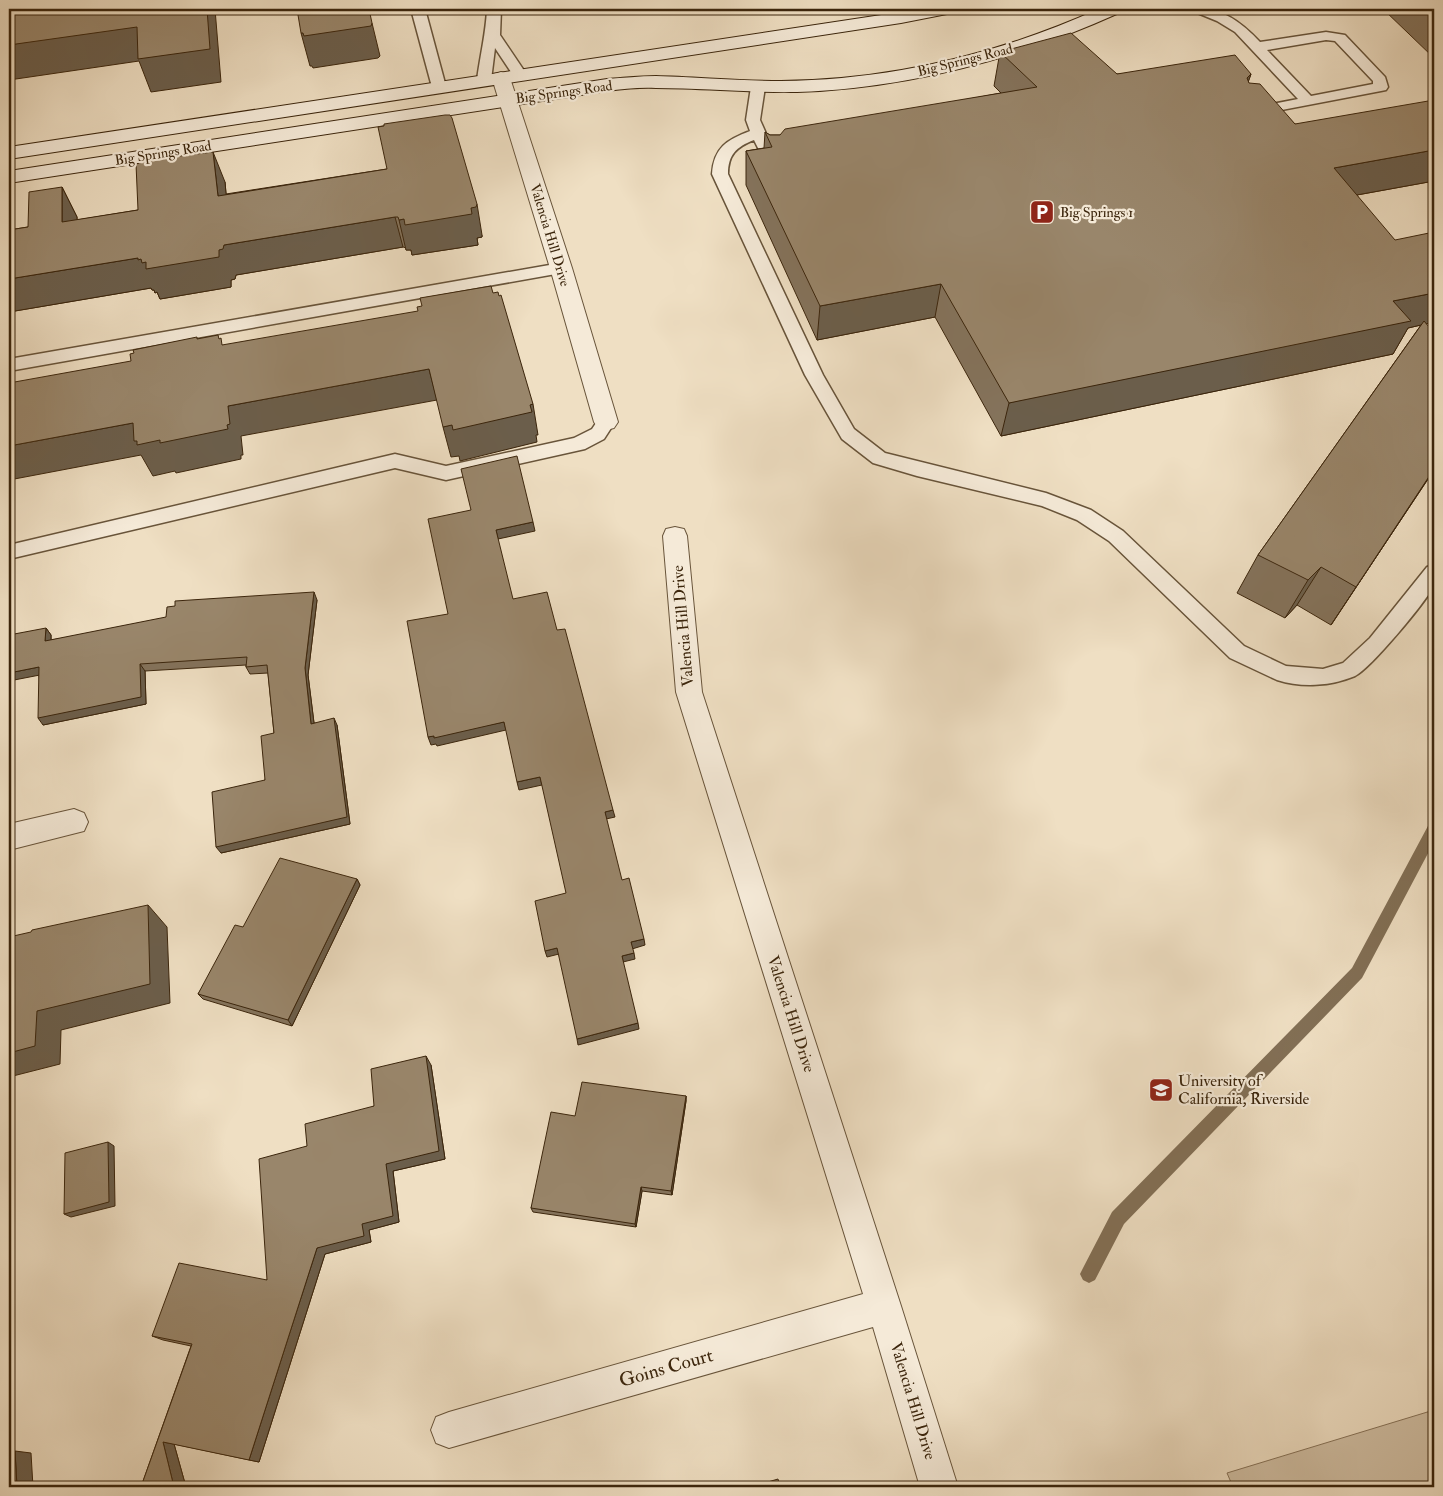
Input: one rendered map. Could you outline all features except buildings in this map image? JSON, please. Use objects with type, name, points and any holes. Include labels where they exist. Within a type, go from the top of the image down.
[{"type":"street","name":"Big Springs Road","points":[[9,153],[901,18],[946,9]]},
{"type":"street","name":"Big Springs Road","points":[[9,177],[607,85],[654,82],[758,87],[842,84],[879,79],[940,68],[1004,51],[1055,34],[1113,9]]},
{"type":"street","name":"Valencia Hill Drive","points":[[492,79],[507,99],[561,268],[606,422]]},
{"type":"street","name":"Valencia Hill Drive","points":[[675,536],[689,692],[884,1306],[939,1487]]},
{"type":"street","points":[[9,837],[74,822]]},
{"type":"street","name":"Goins Court","points":[[449,1430],[884,1306]]},
{"type":"lane","points":[[418,9],[439,87]]},
{"type":"lane","points":[[492,79],[488,46],[493,35],[494,9]]},
{"type":"lane","points":[[1200,9],[1222,18],[1240,29],[1309,102]]},
{"type":"lane","points":[[493,35],[520,75]]},
{"type":"lane","points":[[1243,113],[1378,90],[1381,87],[1380,80],[1340,38],[1334,36],[1257,47]]},
{"type":"lane","points":[[758,87],[753,120],[757,134],[770,157]]},
{"type":"lane","points":[[757,134],[740,140],[729,147],[719,160],[720,174],[814,375],[848,434],[879,458],[1046,500],[1084,515],[1116,536],[1237,652],[1284,674],[1323,677],[1350,668],[1377,644],[1434,572]]},
{"type":"lane","points":[[9,365],[561,268]]},
{"type":"lane","points":[[9,552],[395,461],[446,473],[558,449],[579,444],[598,434],[606,422]]},
{"type":"shaded area","points":[[1434,1410],[1434,1487],[1233,1487],[1227,1473]]},
{"type":"waterway","points":[[1089,1274],[1118,1218],[1357,973],[1434,828]]},
{"type":"place","name":"Big Springs 1","points":[[1042,212]]},
{"type":"place","name":"University of California, Riverside","points":[[1161,1090]]}]
